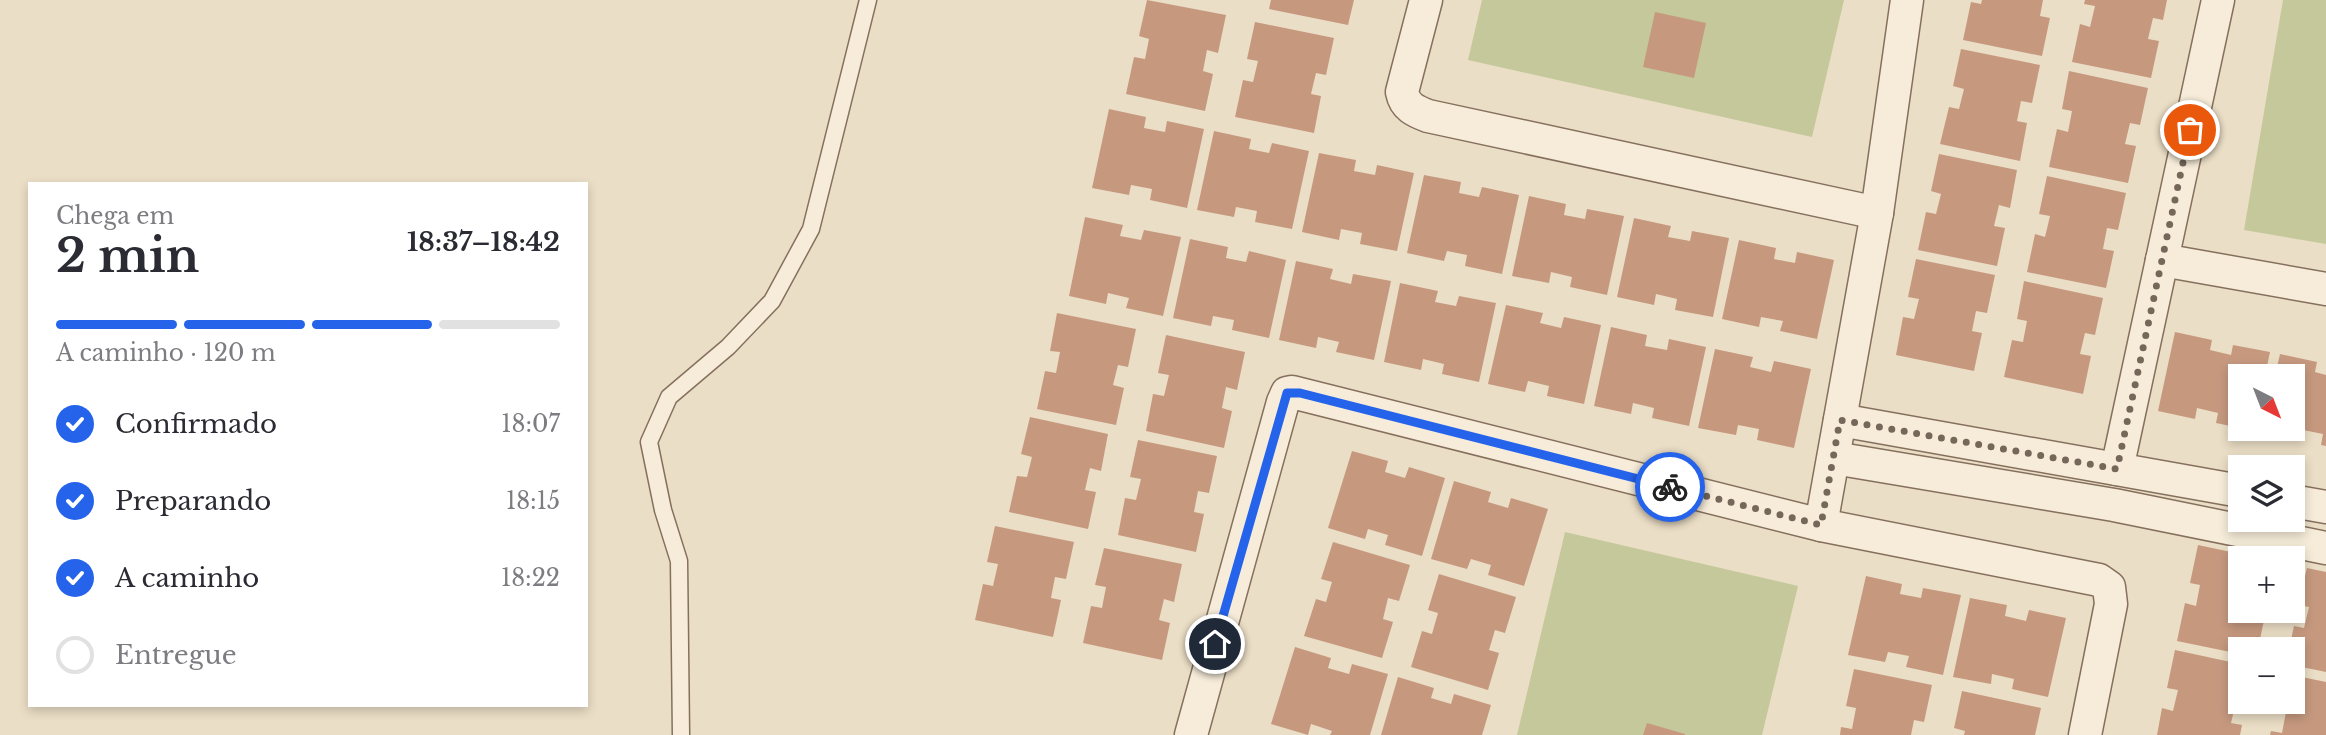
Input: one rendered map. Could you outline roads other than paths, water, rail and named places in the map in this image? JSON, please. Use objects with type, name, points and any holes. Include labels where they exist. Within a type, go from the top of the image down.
[{"type":"street","points":[[1426,0],[1402,92],[1404,102],[1413,110],[1877,213]]},
{"type":"street","points":[[1821,525],[1877,213],[1907,0]]},
{"type":"street","points":[[2117,469],[2218,0]]},
{"type":"street","points":[[2162,260],[2326,289]]},
{"type":"street","points":[[1191,735],[1287,393],[1300,393],[1821,525],[2099,580],[2109,587],[2111,604],[2085,735]]},
{"type":"street","points":[[1840,420],[2228,489]]},
{"type":"street","points":[[1834,458],[2114,505],[2326,548]]},
{"type":"street","points":[[2305,503],[2326,507]]},
{"type":"lane","points":[[681,735],[679,561],[663,510],[649,442],[669,397],[728,347],[772,301],[811,229],[868,0]]}]
